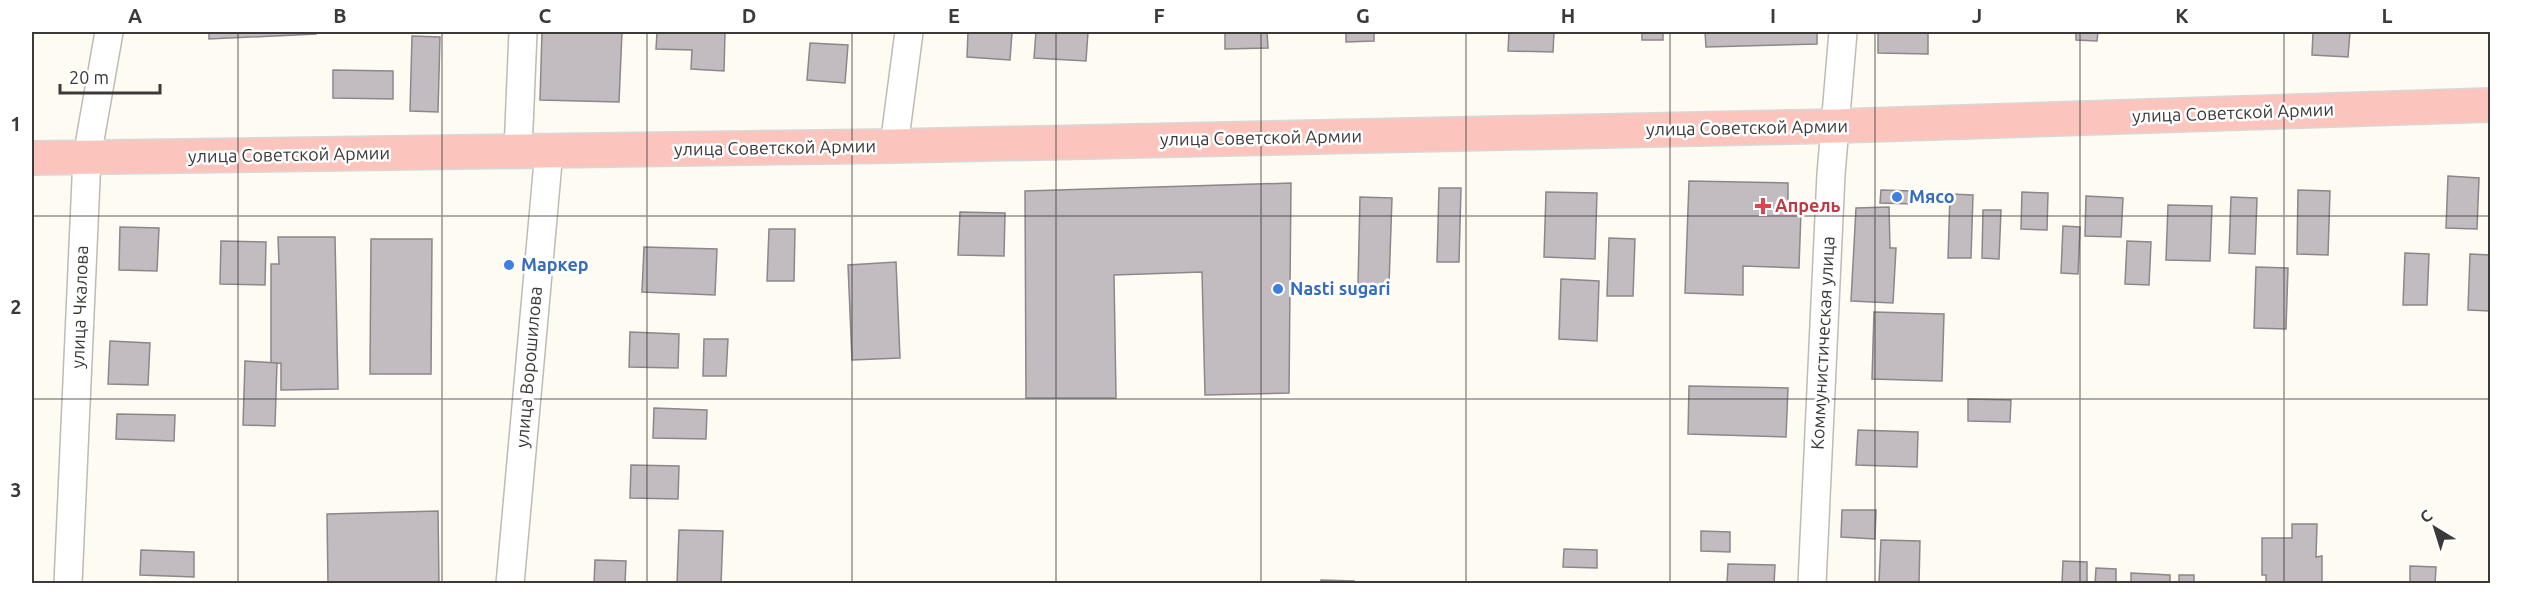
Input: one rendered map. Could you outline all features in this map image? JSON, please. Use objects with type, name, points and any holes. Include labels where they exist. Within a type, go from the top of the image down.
[{"type":"main road","name":"улица Советской Армии","points":[[32,158],[894,146],[1837,126],[2490,105]]},
{"type":"street","name":"улица Чкалова","points":[[68,584],[87,157],[109,32]]},
{"type":"street","name":"улица Ворошилова","points":[[510,584],[533,151],[523,32]]},
{"type":"street","points":[[894,146],[909,32]]},
{"type":"street","name":"Коммунистическая улица","points":[[1812,584],[1831,174],[1837,126],[1843,32]]},
{"type":"building","points":[[209,32],[316,32],[316,34],[209,39]]},
{"type":"building","points":[[542,32],[622,32],[619,102],[540,100]]},
{"type":"building","points":[[657,32],[725,32],[724,71],[691,69],[692,50],[656,49]]},
{"type":"building","points":[[968,32],[1012,32],[1010,60],[967,57]]},
{"type":"building","points":[[1036,32],[1088,32],[1086,61],[1034,58]]},
{"type":"building","points":[[1225,32],[1267,32],[1268,48],[1225,49]]},
{"type":"building","points":[[1346,32],[1374,32],[1374,41],[1346,42]]},
{"type":"building","points":[[1509,32],[1554,32],[1553,52],[1508,51]]},
{"type":"building","points":[[1642,32],[1663,32],[1663,40],[1642,40]]},
{"type":"building","points":[[1705,32],[1817,32],[1817,44],[1706,47]]},
{"type":"building","points":[[1878,32],[1928,32],[1928,54],[1878,53]]},
{"type":"building","points":[[2076,32],[2098,32],[2097,41],[2076,40]]},
{"type":"building","points":[[2313,32],[2350,32],[2348,57],[2312,55]]},
{"type":"building","points":[[412,36],[440,37],[438,112],[410,111]]},
{"type":"building","points":[[810,43],[848,45],[845,83],[807,80]]},
{"type":"building","points":[[333,70],[393,71],[393,99],[333,98]]},
{"type":"building","points":[[2448,176],[2479,178],[2477,229],[2446,228]]},
{"type":"building","points":[[1689,181],[1788,183],[1788,210],[1801,211],[1799,268],[1743,266],[1743,295],[1685,293]]},
{"type":"building","points":[[1291,183],[1289,393],[1205,395],[1202,272],[1114,275],[1116,398],[1026,398],[1025,191]]},
{"type":"building","points":[[1439,188],[1461,188],[1459,262],[1437,262]]},
{"type":"building","name":"Мясо","points":[[1881,190],[1913,191],[1913,204],[1880,203]]},
{"type":"building","points":[[2298,190],[2330,191],[2328,255],[2297,254]]},
{"type":"building","points":[[1546,192],[1597,193],[1595,259],[1544,257]]},
{"type":"building","points":[[2022,192],[2048,193],[2047,230],[2021,229]]},
{"type":"building","points":[[1950,194],[1973,195],[1971,258],[1948,258]]},
{"type":"building","points":[[2086,196],[2123,198],[2121,237],[2085,236]]},
{"type":"building","points":[[1360,197],[1392,198],[1389,285],[1358,285]]},
{"type":"building","points":[[2231,197],[2257,198],[2255,254],[2229,253]]},
{"type":"building","points":[[2168,205],[2212,206],[2210,261],[2166,260]]},
{"type":"building","points":[[1889,207],[1890,248],[1896,248],[1893,303],[1851,301],[1856,208]]},
{"type":"building","points":[[1983,210],[2001,210],[1999,259],[1982,258]]},
{"type":"building","points":[[960,212],[1005,213],[1004,256],[958,255]]},
{"type":"building","points":[[2063,226],[2080,227],[2078,274],[2061,273]]},
{"type":"building","points":[[120,227],[159,228],[157,271],[119,270]]},
{"type":"building","points":[[769,229],[795,229],[794,281],[767,281]]},
{"type":"building","points":[[278,237],[335,237],[338,389],[281,390],[281,363],[271,364],[271,264],[279,264]]},
{"type":"building","points":[[1609,238],[1635,239],[1633,296],[1607,296]]},
{"type":"building","points":[[371,239],[432,239],[431,374],[370,374]]},
{"type":"building","points":[[221,241],[266,242],[265,285],[220,284]]},
{"type":"building","points":[[2127,241],[2151,242],[2149,285],[2125,284]]},
{"type":"building","points":[[644,247],[717,249],[715,295],[642,292]]},
{"type":"building","points":[[2405,253],[2429,254],[2427,305],[2403,305]]},
{"type":"building","points":[[2470,254],[2490,255],[2490,311],[2468,310]]},
{"type":"building","points":[[896,262],[900,358],[852,360],[848,265]]},
{"type":"building","points":[[2256,267],[2288,268],[2286,329],[2254,328]]},
{"type":"building","points":[[1561,279],[1599,281],[1597,341],[1559,339]]},
{"type":"building","points":[[1874,312],[1944,314],[1942,381],[1872,379]]},
{"type":"building","points":[[630,332],[679,334],[678,368],[629,367]]},
{"type":"building","points":[[704,339],[728,339],[726,376],[703,376]]},
{"type":"building","points":[[110,341],[150,343],[148,385],[108,384]]},
{"type":"building","points":[[245,361],[277,363],[275,426],[243,425]]},
{"type":"building","points":[[1689,386],[1788,388],[1786,437],[1688,434]]},
{"type":"building","points":[[1968,399],[2011,400],[2010,422],[1968,421]]},
{"type":"building","points":[[654,408],[707,410],[706,439],[653,438]]},
{"type":"building","points":[[117,414],[175,415],[174,441],[116,439]]},
{"type":"building","points":[[1858,430],[1918,432],[1917,467],[1856,465]]},
{"type":"building","points":[[631,465],[679,466],[678,499],[630,498]]},
{"type":"building","points":[[1842,510],[1876,510],[1875,539],[1841,537]]},
{"type":"building","points":[[438,511],[439,584],[328,584],[327,514]]},
{"type":"building","points":[[2292,524],[2317,524],[2316,557],[2322,556],[2322,584],[2266,584],[2266,575],[2262,575],[2262,538],[2292,538]]},
{"type":"building","points":[[679,530],[723,531],[721,584],[677,584]]},
{"type":"building","points":[[1701,531],[1730,532],[1730,552],[1701,551]]},
{"type":"building","points":[[1881,540],[1920,541],[1919,583],[1879,582]]},
{"type":"building","points":[[1564,549],[1597,550],[1597,568],[1563,567]]},
{"type":"building","points":[[141,550],[194,552],[194,577],[140,575]]},
{"type":"building","points":[[595,560],[626,561],[625,584],[594,584]]},
{"type":"building","points":[[2063,561],[2087,562],[2087,584],[2062,584]]},
{"type":"building","points":[[1728,564],[1775,565],[1774,584],[1727,584]]},
{"type":"building","points":[[2410,566],[2436,567],[2435,584],[2410,584]]},
{"type":"building","points":[[2096,568],[2116,569],[2116,584],[2095,584]]},
{"type":"building","points":[[2131,573],[2170,575],[2170,584],[2131,584]]},
{"type":"building","points":[[2179,575],[2194,575],[2194,584],[2179,584]]},
{"type":"building","points":[[1321,580],[1354,581],[1354,584],[1321,584]]},
{"type":"place","name":"Мясо","points":[[1897,197]]},
{"type":"place","name":"Апрель","points":[[1763,206]]},
{"type":"place","name":"Маркер","points":[[509,265]]},
{"type":"place","name":"Nasti sugari","points":[[1278,289]]}]
